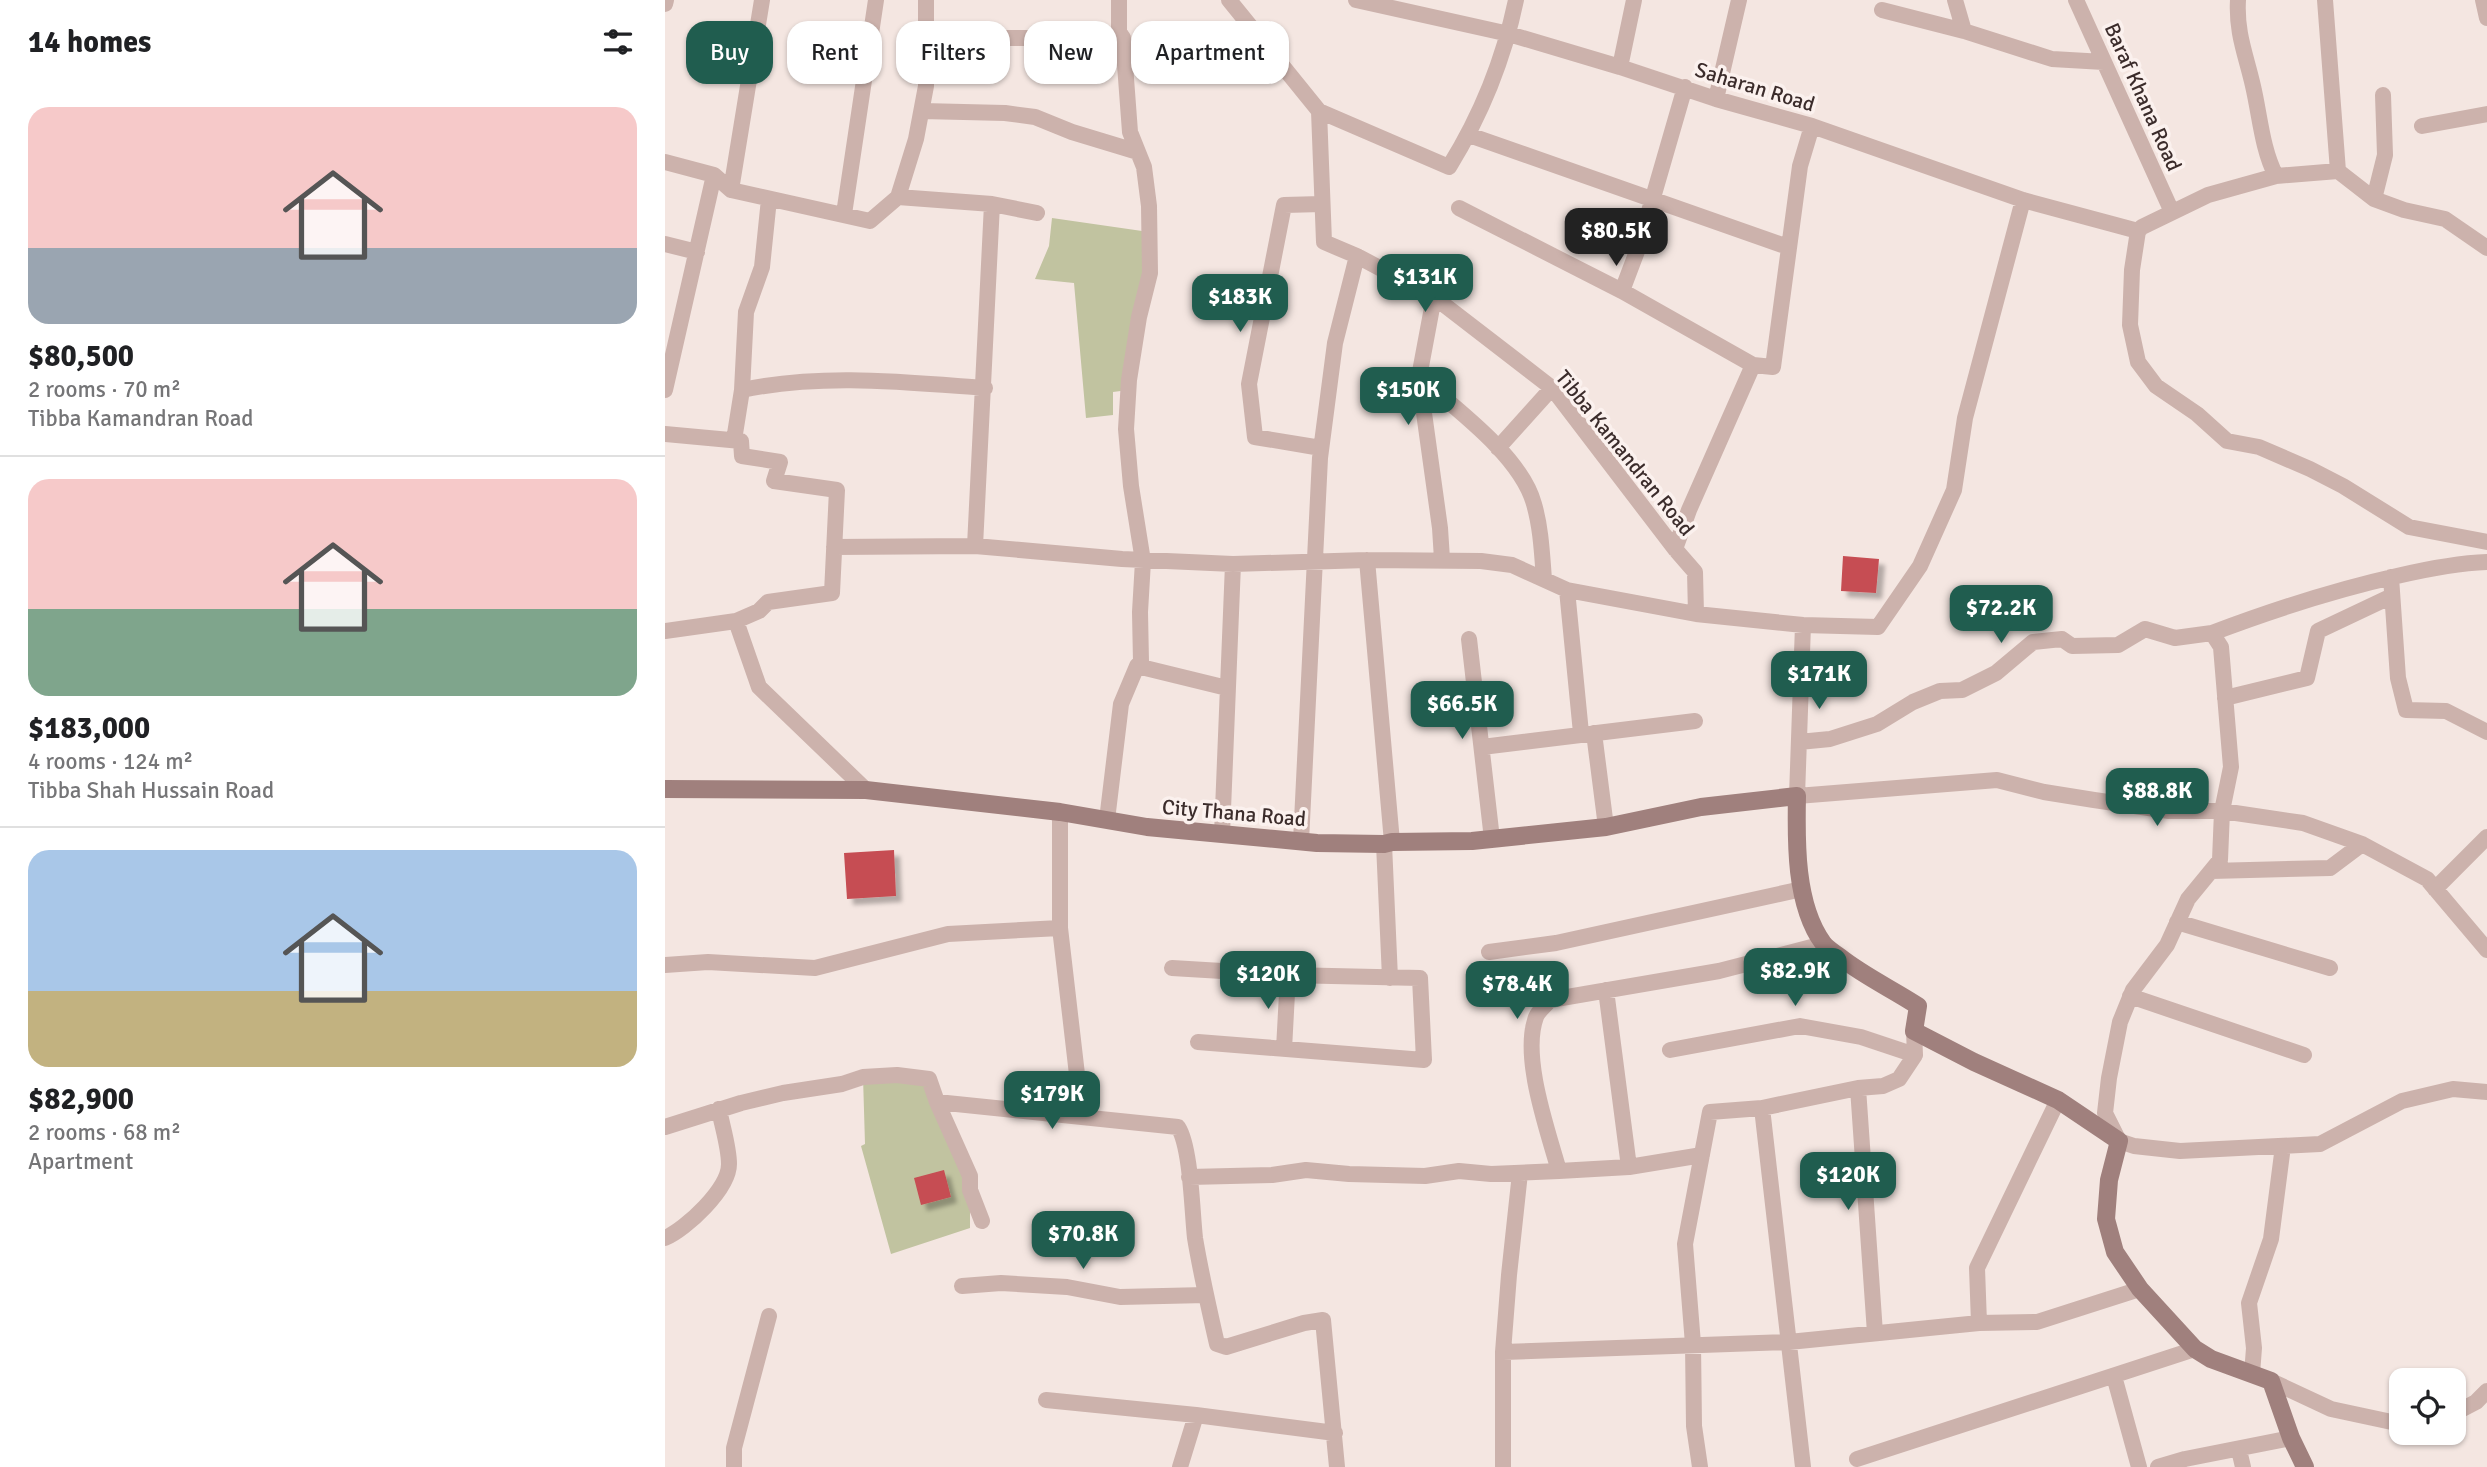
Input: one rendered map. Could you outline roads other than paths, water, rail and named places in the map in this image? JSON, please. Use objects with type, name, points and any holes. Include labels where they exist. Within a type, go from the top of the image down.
[{"type":"street","points":[[731,190],[762,0]]},
{"type":"street","points":[[844,214],[876,0]]},
{"type":"street","points":[[926,0],[926,21]]},
{"type":"street","points":[[1107,820],[1121,704],[1141,662],[1143,561],[1131,486],[1126,429],[1129,380],[1139,317],[1150,273],[1149,206],[1144,167],[1130,132],[1123,38],[1119,32],[1119,0]]},
{"type":"street","points":[[1229,0],[1319,111],[1449,167],[1469,135],[1509,34],[1516,0]]},
{"type":"street","name":"Saharan Road","points":[[1356,0],[1509,34],[1812,126],[2023,200],[2138,231]]},
{"type":"street","points":[[1620,67],[1634,0]]},
{"type":"street","points":[[1716,99],[1739,0]]},
{"type":"street","points":[[1955,0],[1964,31]]},
{"type":"street","name":"Baraf Khana Road","points":[[2076,0],[2172,212]]},
{"type":"street","points":[[2238,0],[2237,25],[2269,163],[2277,176]]},
{"type":"street","points":[[2325,0],[2338,171]]},
{"type":"street","points":[[2483,0],[2487,18]]},
{"type":"street","points":[[1882,10],[1964,31],[2052,59],[2104,62]]},
{"type":"street","points":[[1010,38],[1123,38]]},
{"type":"street","points":[[665,162],[713,175],[731,190],[870,220],[898,197],[916,139],[926,84]]},
{"type":"street","points":[[1622,291],[1639,246],[1685,87]]},
{"type":"street","points":[[2374,199],[2385,155],[2383,95]]},
{"type":"street","points":[[922,111],[1005,113],[1035,117],[1072,132],[1138,152]]},
{"type":"street","name":"Tibba Kamandran Road","points":[[1319,111],[1324,242],[1357,256],[1434,298],[1552,388],[1695,572],[1696,614]]},
{"type":"street","points":[[2422,126],[2487,114]]},
{"type":"street","points":[[1459,208],[1622,291],[1753,365],[1773,367],[1800,166],[1812,126]]},
{"type":"street","points":[[1469,135],[1788,247]]},
{"type":"street","points":[[2487,248],[2445,219],[2404,210],[2374,199],[2338,171],[2277,176],[2208,195],[2138,231],[2132,270],[2130,325],[2138,362],[2156,386],[2197,414],[2227,441],[2259,447],[2309,469],[2343,486],[2409,527],[2487,542]]},
{"type":"street","points":[[665,390],[713,175]]},
{"type":"street","points":[[898,197],[992,204],[1037,213]]},
{"type":"street","points":[[734,440],[742,390],[746,312],[762,267],[769,199]]},
{"type":"street","points":[[834,547],[975,546],[1143,561],[1233,564],[1442,559],[1512,565],[1567,590],[1696,614],[1803,625],[1878,627],[1920,566],[1954,490],[1965,418],[2023,200]]},
{"type":"street","points":[[975,546],[985,388],[992,204]]},
{"type":"street","points":[[1321,448],[1255,437],[1249,383],[1284,205],[1322,204]]},
{"type":"street","points":[[665,244],[697,252]]},
{"type":"street","points":[[1301,841],[1313,561],[1321,448],[1335,343],[1357,256]]},
{"type":"street","points":[[1434,298],[1419,377],[1442,559]]},
{"type":"street","points":[[1675,549],[1689,510],[1753,365]]},
{"type":"street","points":[[1419,377],[1479,428],[1518,471],[1534,501],[1540,531],[1544,579]]},
{"type":"street","points":[[742,390],[769,384],[820,381],[876,381],[985,388]]},
{"type":"street","points":[[1498,449],[1552,388]]},
{"type":"street","points":[[665,434],[741,441],[742,456],[780,462],[774,481],[837,489],[832,593],[768,602],[759,611],[736,621],[665,631]]},
{"type":"street","points":[[1367,559],[1388,843],[1390,978]]},
{"type":"street","points":[[1799,742],[1830,739],[1877,724],[1913,702],[1940,691],[1962,690],[1996,673],[2032,642],[2062,639],[2072,646],[2118,645],[2145,629],[2175,638],[2212,633],[2264,613],[2359,584],[2456,563],[2487,562]]},
{"type":"street","points":[[1222,834],[1233,564]]},
{"type":"street","points":[[2392,577],[2398,678],[2406,710],[2446,711],[2487,732]]},
{"type":"street","points":[[1567,590],[1588,733],[1606,827]]},
{"type":"street","points":[[2225,698],[2307,678],[2318,631],[2392,596]]},
{"type":"street","points":[[736,621],[759,687],[866,790]]},
{"type":"street","points":[[1700,1467],[1694,1426],[1693,1344],[1685,1244],[1710,1112],[1762,1108],[1858,1088],[1883,1086],[1899,1079],[1915,1055],[1914,1031],[1918,1006],[1859,972],[1823,944],[1810,915],[1803,889],[1797,837],[1797,796],[1803,625]]},
{"type":"street","points":[[2212,633],[2221,647],[2231,766],[2222,811],[2220,860],[2188,899],[2167,945],[2130,996],[2120,1022],[2105,1113],[2119,1141],[2109,1180],[2106,1219],[2116,1252],[2140,1289],[2195,1349],[2211,1359],[2271,1381],[2331,1409],[2389,1421]]},
{"type":"street","points":[[1469,639],[1492,839]]},
{"type":"street","points":[[1137,666],[1227,688]]},
{"type":"street","points":[[1482,747],[1695,721]]},
{"type":"street","points":[[1797,796],[1997,780],[2044,792],[2169,811],[2222,811],[2303,823],[2362,844],[2427,879],[2487,950]]},
{"type":"street","name":"City Thana Road","points":[[665,789],[866,790],[1060,811],[1147,827],[1317,843],[1472,841],[1606,827],[1701,807],[1797,796]]},
{"type":"street","points":[[1060,811],[1060,928],[1078,1083],[1074,1114]]},
{"type":"street","points":[[2435,889],[2487,836]]},
{"type":"street","points":[[2211,871],[2330,868],[2362,844]]},
{"type":"street","points":[[1489,952],[1556,943],[1803,889]]},
{"type":"street","points":[[2177,922],[2330,968]]},
{"type":"street","points":[[665,965],[708,962],[815,968],[948,934],[1060,928]]},
{"type":"street","points":[[1559,1171],[1542,1112],[1534,1069],[1533,1038],[1537,1015],[1550,1000],[1719,971],[1823,944]]},
{"type":"street","points":[[1173,968],[1288,975],[1420,978],[1424,1060],[1198,1042]]},
{"type":"street","points":[[1284,1049],[1288,975]]},
{"type":"street","points":[[1606,990],[1629,1167]]},
{"type":"street","points":[[2130,996],[2304,1055]]},
{"type":"street","points":[[1670,1050],[1800,1026],[1861,1037],[1915,1055]]},
{"type":"street","points":[[1914,1031],[2058,1100],[2119,1141],[2134,1146],[2180,1151],[2321,1144],[2402,1101],[2453,1089],[2487,1092]]},
{"type":"street","points":[[665,1127],[719,1109],[783,1093],[842,1084],[863,1077],[897,1075],[929,1079],[970,1176],[970,1190],[982,1221]]},
{"type":"street","points":[[1858,1088],[1875,1333]]},
{"type":"street","points":[[1979,1323],[1977,1268],[2058,1100]]},
{"type":"street","points":[[937,1102],[1074,1114],[1178,1127],[1182,1134],[1189,1177],[1195,1238],[1217,1344],[1226,1347],[1304,1323],[1323,1320],[1337,1467]]},
{"type":"street","points":[[1762,1108],[1803,1467]]},
{"type":"street","points":[[665,1238],[675,1234],[717,1194],[729,1166],[719,1109]]},
{"type":"street","points":[[2252,1374],[2254,1348],[2249,1303],[2271,1238],[2283,1146]]},
{"type":"street","points":[[1189,1177],[1272,1175],[1306,1170],[1425,1176],[1459,1171],[1520,1173],[1629,1167],[1702,1155]]},
{"type":"street","points":[[1503,1467],[1503,1352],[1520,1173]]},
{"type":"street","points":[[962,1286],[1001,1283],[1067,1287],[1120,1297],[1206,1295]]},
{"type":"street","points":[[1503,1352],[1789,1342],[1979,1323],[2037,1322],[2140,1289]]},
{"type":"street","points":[[734,1467],[734,1448],[769,1316]]},
{"type":"street","points":[[1857,1459],[2195,1349]]},
{"type":"street","points":[[2114,1376],[2139,1467]]},
{"type":"street","points":[[2271,1381],[2291,1438],[2305,1467]]},
{"type":"street","points":[[2466,1407],[2487,1391]]},
{"type":"street","points":[[1046,1401],[1196,1415],[1335,1433]]},
{"type":"street","points":[[1180,1467],[1196,1415]]},
{"type":"street","points":[[2164,1466],[2291,1438]]},
{"type":"street","points":[[2239,1450],[2243,1467]]}]
